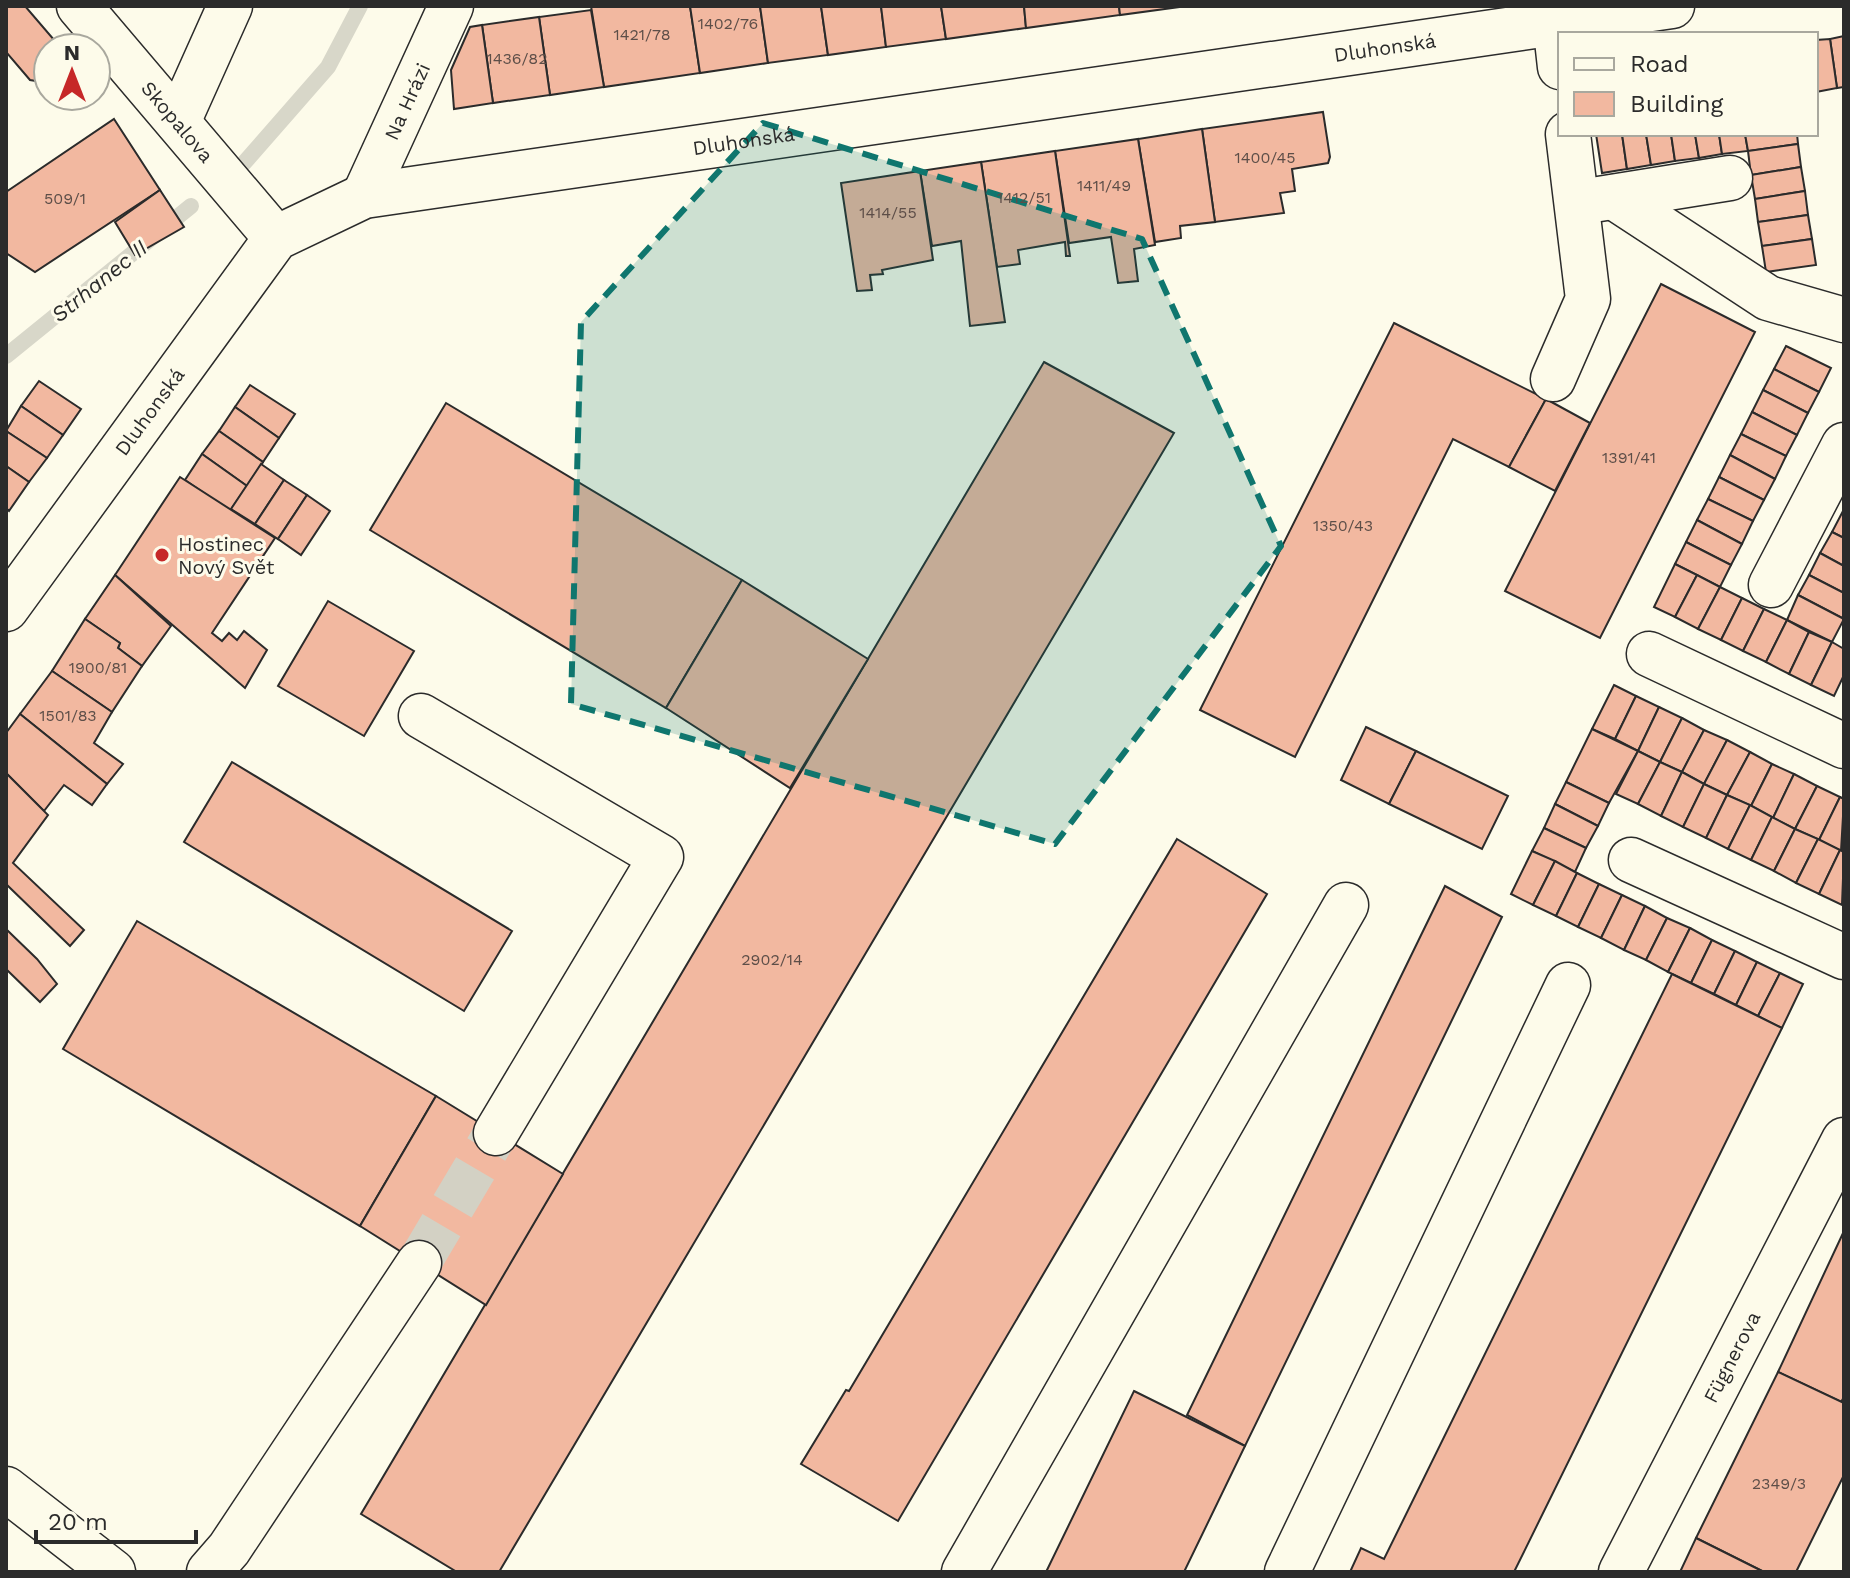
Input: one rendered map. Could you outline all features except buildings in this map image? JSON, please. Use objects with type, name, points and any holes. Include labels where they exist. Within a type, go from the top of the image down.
[{"type":"street","name":"Skopalova","points":[[79,6],[276,238]]},
{"type":"street","points":[[178,122],[230,6]]},
{"type":"street","name":"Na Hrázi","points":[[364,196],[451,6]]},
{"type":"street","name":"Dluhonská","points":[[6,609],[276,238],[364,196],[1555,22],[1605,11],[1672,6]]},
{"type":"street","points":[[1555,22],[1558,49]]},
{"type":"street","points":[[1553,379],[1588,299],[1595,200],[1569,136]]},
{"type":"street","points":[[1595,200],[1730,178]]},
{"type":"street","points":[[1595,200],[1768,298],[1844,320]]},
{"type":"street","points":[[1771,585],[1844,445]]},
{"type":"street","points":[[1649,654],[1844,746]]},
{"type":"street","points":[[421,716],[661,857],[496,1133]]},
{"type":"street","points":[[1631,860],[1844,957]]},
{"type":"street","points":[[964,1572],[1346,905]]},
{"type":"street","points":[[1287,1572],[1568,985]]},
{"type":"street","name":"Fügnerova","points":[[1621,1572],[1844,1140]]},
{"type":"street","points":[[209,1572],[229,1549],[419,1263]]},
{"type":"street","points":[[6,1469],[71,1538]]},
{"type":"street","points":[[6,1489],[113,1572]]},
{"type":"highlighted area","points":[[763,123],[1142,239],[1281,546],[1055,844],[571,704],[581,322]]},
{"type":"waterway","name":"Strhanec II","points":[[244,163],[328,67],[360,6]]},
{"type":"waterway","name":"Strhanec II","points":[[6,356],[191,206]]},
{"type":"tunnel","points":[[419,1263],[496,1133]]},
{"type":"place","name":"Hostinec Nový Svět","points":[[162,555]]}]
